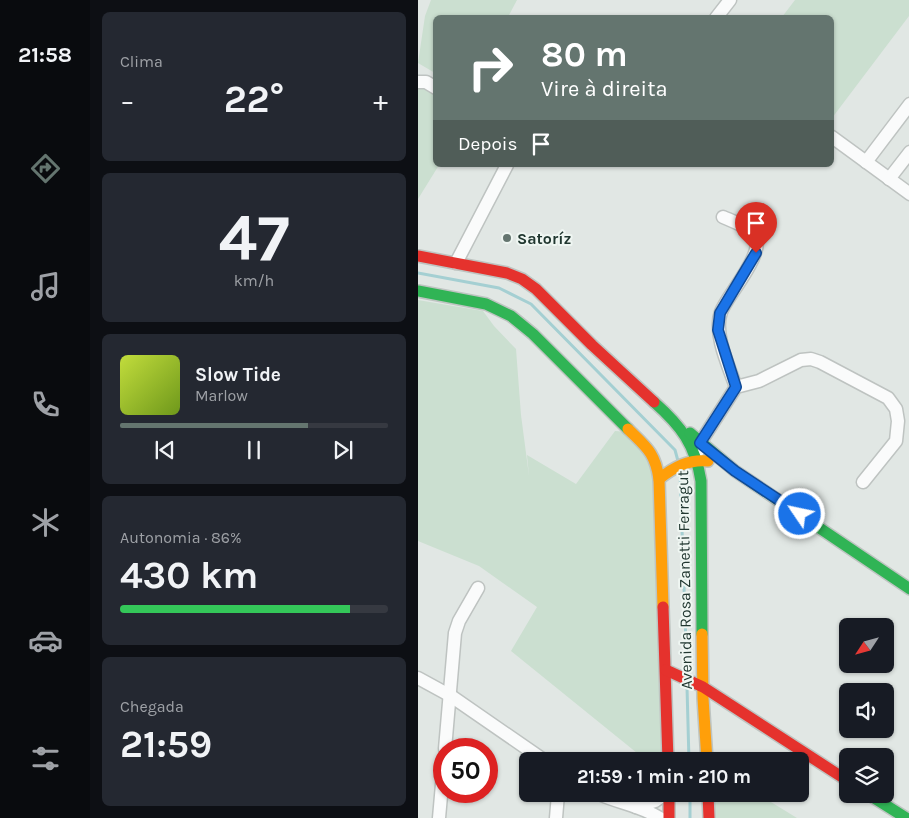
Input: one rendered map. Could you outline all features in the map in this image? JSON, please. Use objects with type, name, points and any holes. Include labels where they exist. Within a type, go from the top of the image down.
[{"type":"main road","name":"Avenida Rosa Zanetti Ferragut","points":[[418,256],[507,273],[522,279],[536,289],[592,345],[674,420],[686,434],[698,460],[701,481],[703,687],[707,752]]},
{"type":"main road","name":"Avenida Rosa Zanetti Ferragut","points":[[418,291],[486,304],[510,316],[533,334],[652,453],[657,466],[659,480],[668,752]]},
{"type":"main road","points":[[674,420],[735,471],[910,589]]},
{"type":"main road","points":[[659,480],[666,473],[684,463],[698,460],[715,463],[735,471]]},
{"type":"main road","points":[[666,670],[703,687],[839,775]]},
{"type":"main road","points":[[706,737],[713,720],[721,714],[737,710]]},
{"type":"main road","points":[[668,802],[669,818]]},
{"type":"main road","points":[[708,802],[709,818]]},
{"type":"main road","points":[[882,803],[906,818]]},
{"type":"street","points":[[718,15],[730,0]]},
{"type":"street","points":[[418,82],[426,82],[433,86]]},
{"type":"street","points":[[866,162],[910,104]]},
{"type":"street","points":[[834,138],[910,194]]},
{"type":"street","points":[[889,179],[910,152]]},
{"type":"street","points":[[456,263],[506,167]]},
{"type":"street","points":[[723,217],[752,232],[757,239],[756,253],[720,313],[718,330],[736,387]]},
{"type":"street","points":[[698,460],[700,443],[736,387],[759,381],[801,360],[811,360],[820,362],[888,398],[896,409],[898,421],[896,441],[863,482]]},
{"type":"street","points":[[447,738],[455,632],[459,620],[478,588]]},
{"type":"street","points":[[418,678],[451,696],[531,752]]},
{"type":"street","points":[[556,818],[557,802]]},
{"type":"street","points":[[618,802],[636,807],[660,818]]},
{"type":"street","points":[[636,807],[653,802]]},
{"type":"street","points":[[439,818],[440,803]]},
{"type":"green space","points":[[431,0],[517,0],[509,15],[433,15],[433,72],[418,63],[425,16]]},
{"type":"green space","points":[[795,0],[909,0],[909,16],[834,115],[834,15],[784,15]]},
{"type":"green space","points":[[418,88],[427,88],[433,92],[433,167],[438,167],[418,199]]},
{"type":"green space","points":[[418,300],[483,311],[494,326],[516,349],[521,415],[529,476],[527,455],[576,484],[615,431],[628,435],[642,451],[652,470],[661,752],[636,752],[511,651],[537,607],[479,566],[418,541]]},
{"type":"green space","points":[[715,802],[771,802],[797,818],[715,818]]},
{"type":"waterway","points":[[418,273],[499,288],[531,304],[675,450],[678,461]]},
{"type":"waterway","points":[[680,472],[687,673]]},
{"type":"waterway","points":[[687,687],[689,752]]},
{"type":"waterway","points":[[690,802],[690,818]]},
{"type":"traffic: fast","points":[[418,291],[486,304],[511,316],[533,334],[628,429]]},
{"type":"traffic: fast","points":[[654,402],[672,419],[691,446],[701,481],[702,634]]},
{"type":"traffic: fast","points":[[690,433],[735,471],[910,589]]},
{"type":"traffic: fast","points":[[882,803],[906,818]]},
{"type":"traffic: slow","points":[[628,429],[649,451],[655,462],[659,479],[663,607]]},
{"type":"traffic: slow","points":[[659,479],[682,465],[694,461],[708,461]]},
{"type":"traffic: slow","points":[[702,634],[706,752]]},
{"type":"traffic: jam","points":[[418,256],[507,273],[522,279],[536,289],[592,345],[654,402]]},
{"type":"traffic: jam","points":[[663,607],[668,752]]},
{"type":"traffic: jam","points":[[666,670],[703,687],[839,775]]},
{"type":"traffic: jam","points":[[669,802],[669,818]]},
{"type":"traffic: jam","points":[[708,802],[709,818]]},
{"type":"place","name":"Satoríz","points":[[507,238]]},
{"type":"route","points":[[756,253],[720,313],[718,330],[736,387],[700,443],[735,471],[800,514]]}]
